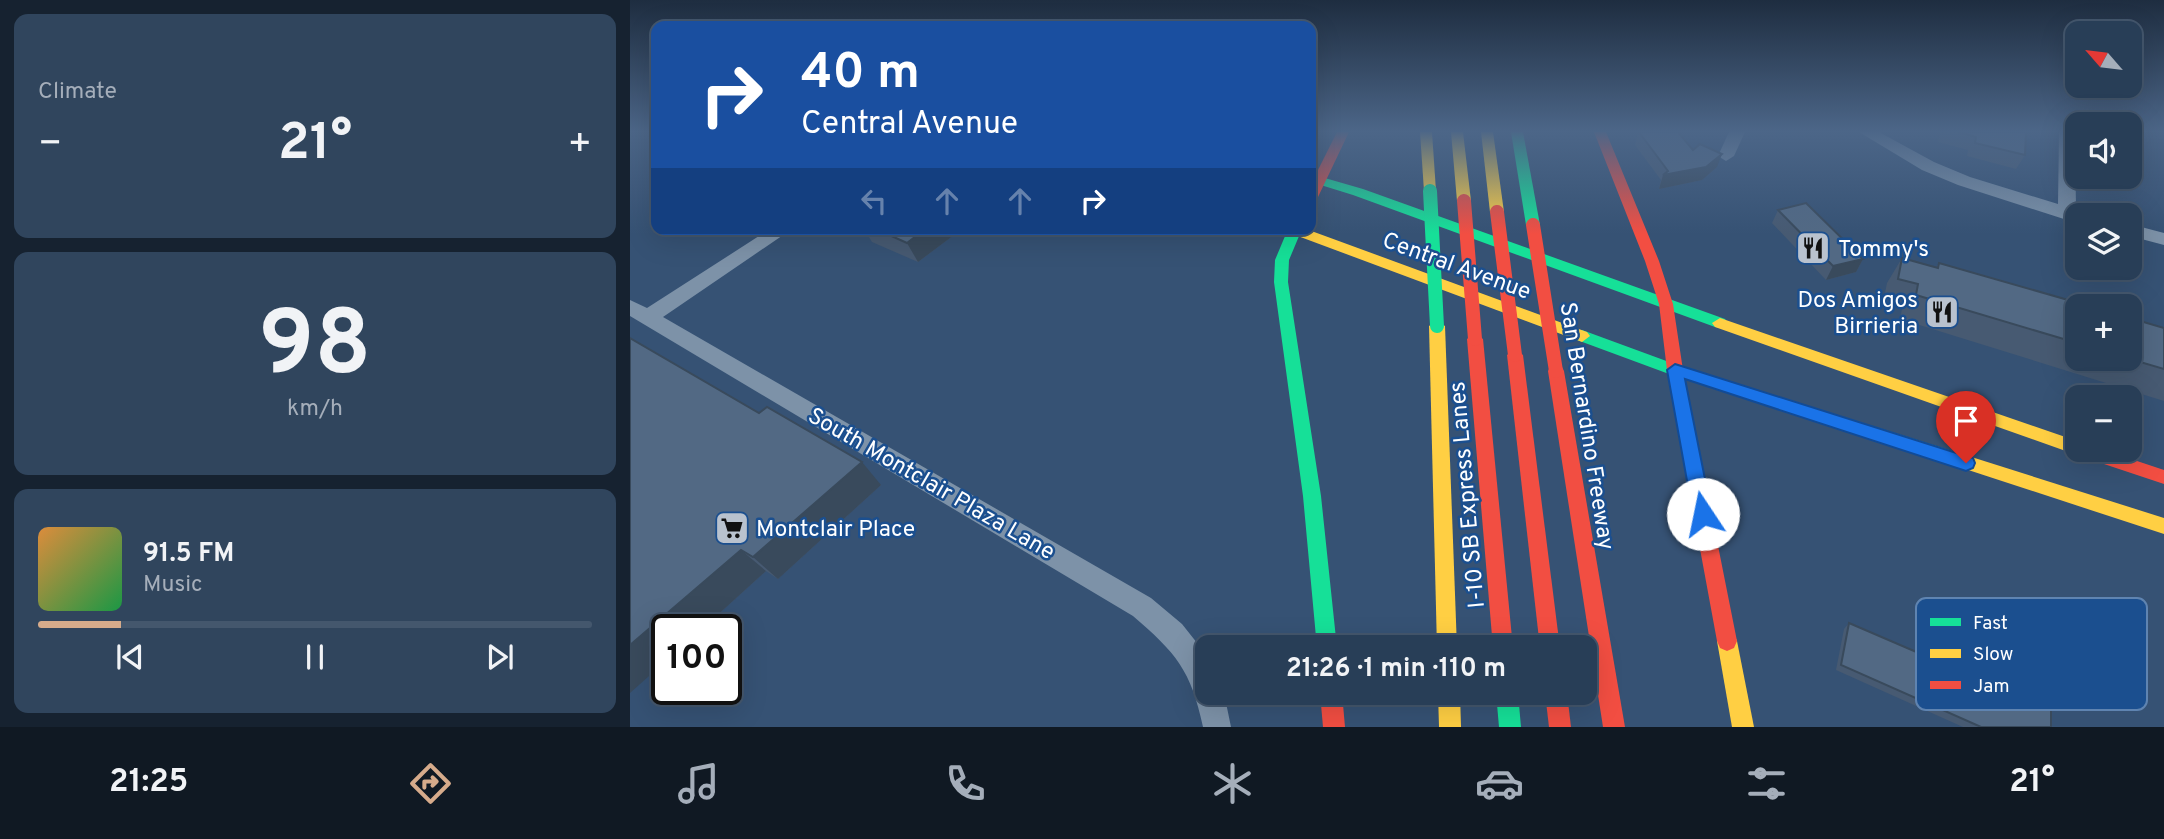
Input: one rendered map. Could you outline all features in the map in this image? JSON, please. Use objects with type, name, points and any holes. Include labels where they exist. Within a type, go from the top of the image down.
[{"type":"main road","points":[[1428,166],[1437,326],[1447,635]]},
{"type":"main road","name":"I-10 SB Express Lanes","points":[[1460,166],[1502,635]]},
{"type":"main road","points":[[1491,166],[1548,635]]},
{"type":"main road","name":"San Bernardino Freeway","points":[[1523,166],[1614,727]]},
{"type":"main road","points":[[1613,166],[1666,304],[1675,370],[1743,727]]},
{"type":"main road","name":"Central Avenue","points":[[1316,179],[1358,191],[1666,304],[2065,444]]},
{"type":"main road","points":[[1292,235],[1282,260],[1281,282],[1312,496],[1326,635]]},
{"type":"main road","name":"Central Avenue","points":[[1308,235],[1675,370],[2164,526]]},
{"type":"main road","points":[[2119,462],[2164,477]]},
{"type":"main road","points":[[1332,705],[1334,727]]},
{"type":"main road","points":[[1449,705],[1450,727]]},
{"type":"main road","points":[[1508,705],[1510,727]]},
{"type":"main road","points":[[1557,705],[1560,727]]},
{"type":"street","points":[[1928,166],[2011,198],[2065,213]]},
{"type":"street","points":[[2142,233],[2164,239]]},
{"type":"street","points":[[639,312],[773,235]]},
{"type":"street","name":"South Montclair Plaza Lane","points":[[639,312],[1142,607],[1175,635],[1195,659]]},
{"type":"street","points":[[1212,705],[1217,727]]},
{"type":"building","points":[[1664,166],[1707,166],[1663,175],[1668,171]]},
{"type":"building","points":[[1806,203],[1863,259],[1833,266],[1778,210]]},
{"type":"building","points":[[889,235],[917,235],[907,243]]},
{"type":"building","points":[[1902,258],[1938,268],[1939,263],[2065,299],[2065,339],[1916,295],[1918,284],[1898,279]]},
{"type":"building","points":[[2142,322],[2164,328],[2164,369],[2142,363]]},
{"type":"building","name":"Montclair Place","points":[[630,338],[759,413],[767,407],[862,462],[753,557],[741,550],[666,614],[651,614],[651,627],[630,645]]},
{"type":"building","points":[[1849,623],[1916,652],[1916,698],[1841,665]]},
{"type":"building","points":[[1943,710],[2051,710],[2051,727],[1981,727]]},
{"type":"traffic: fast","points":[[1523,166],[1533,225]]},
{"type":"traffic: fast","points":[[1316,179],[1358,192],[1720,323]]},
{"type":"traffic: fast","points":[[1430,191],[1437,326]]},
{"type":"traffic: fast","points":[[1292,235],[1282,260],[1281,282],[1312,496],[1326,635]]},
{"type":"traffic: fast","points":[[1582,336],[1675,370],[1962,461]]},
{"type":"traffic: fast","points":[[1508,705],[1510,727]]},
{"type":"traffic: slow","points":[[1428,166],[1430,191]]},
{"type":"traffic: slow","points":[[1460,166],[1464,201]]},
{"type":"traffic: slow","points":[[1491,166],[1497,212]]},
{"type":"traffic: slow","points":[[1308,235],[1582,336]]},
{"type":"traffic: slow","points":[[1720,323],[2065,444]]},
{"type":"traffic: slow","points":[[1437,326],[1447,635]]},
{"type":"traffic: slow","points":[[1962,461],[2164,526]]},
{"type":"traffic: slow","points":[[1727,641],[1743,727]]},
{"type":"traffic: slow","points":[[1449,705],[1450,727]]},
{"type":"traffic: jam","points":[[1316,187],[1326,166]]},
{"type":"traffic: jam","points":[[1614,166],[1652,261],[1666,304],[1675,370],[1727,641]]},
{"type":"traffic: jam","points":[[1464,201],[1475,339]]},
{"type":"traffic: jam","points":[[1497,212],[1515,355]]},
{"type":"traffic: jam","points":[[1533,225],[1556,371]]},
{"type":"traffic: jam","points":[[1475,339],[1502,635]]},
{"type":"traffic: jam","points":[[1515,355],[1548,635]]},
{"type":"traffic: jam","points":[[1556,371],[1614,727]]},
{"type":"traffic: jam","points":[[2119,462],[2164,477]]},
{"type":"traffic: jam","points":[[1332,705],[1334,727]]},
{"type":"traffic: jam","points":[[1557,705],[1560,727]]},
{"type":"place","name":"Tommy's","points":[[1813,248]]},
{"type":"place","name":"Dos Amigos Birrieria","points":[[1942,312]]},
{"type":"place","name":"Montclair Place","points":[[732,528]]},
{"type":"route","points":[[1703,514],[1675,370],[1966,463]]}]
